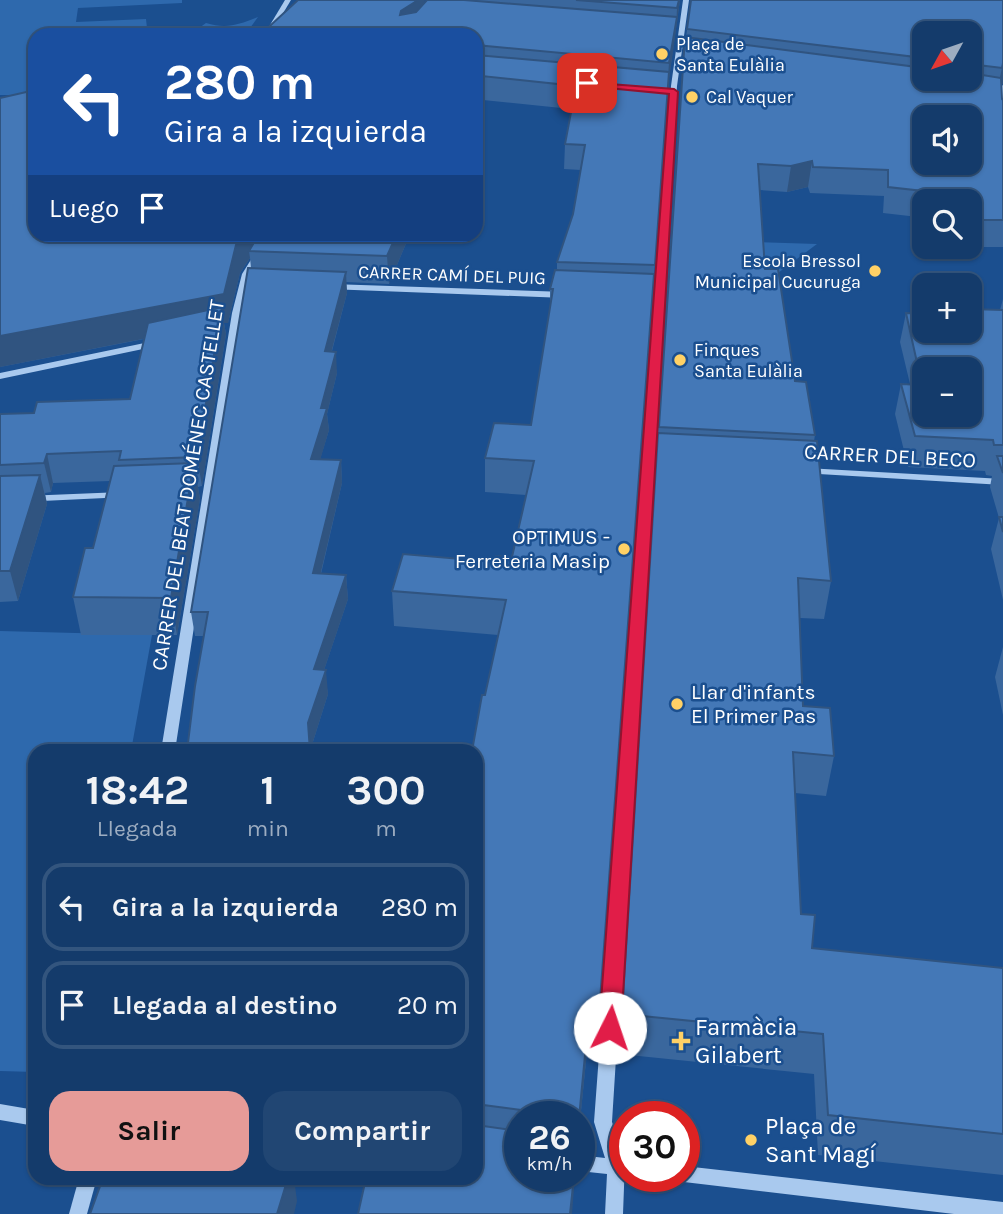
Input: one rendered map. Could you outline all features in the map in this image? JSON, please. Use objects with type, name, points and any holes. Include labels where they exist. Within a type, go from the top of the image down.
[{"type":"street","points":[[271,28],[288,0]]},
{"type":"street","points":[[609,1137],[603,1122],[659,299],[668,91],[678,55],[686,0]]},
{"type":"street","points":[[668,33],[682,34]]},
{"type":"street","points":[[678,55],[691,57]]},
{"type":"street","points":[[1003,87],[1003,122]]},
{"type":"street","points":[[988,95],[1002,97]]},
{"type":"street","name":"CARRER DEL BEAT DOMÉNEC CASTELLET","points":[[169,744],[234,327],[246,274],[267,242]]},
{"type":"street","points":[[243,283],[257,284]]},
{"type":"street","name":"CARRER CAMÍ DEL PUIG","points":[[327,286],[576,296]]},
{"type":"street","points":[[646,298],[659,299]]},
{"type":"street","points":[[222,329],[234,327]]},
{"type":"street","points":[[0,376],[170,340]]},
{"type":"street","points":[[648,463],[662,464]]},
{"type":"street","name":"CARRER DEL BECO","points":[[798,471],[1003,482]]},
{"type":"street","points":[[194,492],[208,492]]},
{"type":"street","points":[[0,500],[139,495]]},
{"type":"street","points":[[0,1112],[28,1117]]},
{"type":"street","points":[[700,1176],[1003,1211]]},
{"type":"street","points":[[78,1214],[87,1185]]},
{"type":"street","points":[[614,1214],[617,1192]]},
{"type":"shaded area","points":[[0,0],[182,0],[182,3],[78,8],[76,22],[146,19],[147,28],[28,28],[28,94],[0,95]]},
{"type":"shaded area","points":[[258,17],[250,28],[198,28],[206,23],[232,25]]},
{"type":"shaded area","points":[[726,241],[817,244],[778,273],[750,265]]},
{"type":"shaded area","points":[[0,631],[152,635],[132,744],[28,744],[28,1072],[0,1071]]},
{"type":"building","points":[[298,0],[416,0],[401,11],[400,15],[416,12],[427,0],[464,0],[677,17],[669,63],[483,46],[483,28],[268,28]]},
{"type":"building","points":[[576,0],[679,0],[677,8]]},
{"type":"building","points":[[691,0],[1003,0],[1003,63],[1002,68],[982,66],[982,21],[912,21],[912,57],[687,29]]},
{"type":"building","points":[[685,37],[912,66],[912,91],[982,91],[982,75],[1001,78],[1003,220],[982,220],[982,189],[912,190],[888,187],[888,170],[813,167],[812,161],[791,166],[758,164],[765,269],[778,269],[795,381],[806,382],[815,435],[659,427]]},
{"type":"building","points":[[483,56],[669,72],[655,265],[557,262],[573,214],[585,145],[565,144],[576,86],[483,76]]},
{"type":"building","points":[[28,92],[28,242],[238,242],[224,294],[0,336],[0,98]]},
{"type":"building","points":[[254,242],[393,242],[387,256],[249,251]]},
{"type":"building","points":[[248,268],[346,272],[325,351],[336,352],[321,408],[327,408],[311,459],[341,460],[313,573],[346,575],[314,669],[326,670],[308,723],[310,744],[188,744],[208,612],[191,612]]},
{"type":"building","points":[[555,270],[654,274],[599,1014],[589,1013],[581,1101],[504,1101],[504,1108],[483,1105],[483,744],[473,744],[482,695],[485,695],[506,600],[392,591],[403,554],[495,562],[496,556],[512,557],[534,461],[485,458],[494,423],[531,425],[553,289],[550,289]]},
{"type":"building","points":[[222,307],[197,457],[119,460],[121,451],[47,454],[44,463],[0,465],[0,414],[34,413],[37,402],[130,399],[148,323]]},
{"type":"building","points":[[982,309],[1003,310],[1003,445],[994,445],[993,440],[915,436],[913,427],[982,427],[982,357],[916,357],[913,343],[982,343]]},
{"type":"building","points":[[906,313],[912,313],[912,340]]},
{"type":"building","points":[[901,384],[912,385],[912,425]]},
{"type":"building","points":[[658,433],[817,441],[831,581],[798,578],[803,706],[830,708],[834,756],[793,752],[801,914],[815,915],[812,948],[1003,968],[1003,1134],[828,1115],[823,1034],[622,1014]]},
{"type":"building","points":[[997,456],[1003,456],[1003,473]]},
{"type":"building","points":[[194,463],[171,598],[73,597],[85,548],[93,548],[114,466]]},
{"type":"building","points":[[40,475],[10,571],[0,571],[0,476]]},
{"type":"building","points":[[483,1126],[504,1129],[504,1192],[572,1192],[570,1214],[358,1214],[364,1185],[483,1185]]},
{"type":"building","points":[[100,1185],[286,1185],[277,1214],[90,1214]]},
{"type":"place","name":"Plaça de Santa Eulàlia","points":[[662,54]]},
{"type":"place","name":"Cal Vaquer","points":[[692,97]]},
{"type":"place","name":"Escola Bressol Municipal Cucuruga","points":[[875,271]]},
{"type":"place","name":"Finques Santa Eulàlia","points":[[680,360]]},
{"type":"place","name":"OPTIMUS - Ferreteria Masip","points":[[624,549]]},
{"type":"place","name":"Llar d'infants El Primer Pas","points":[[677,704]]},
{"type":"place","name":"Farmàcia Gilabert","points":[[681,1041]]},
{"type":"place","name":"Plaça de Sant Magí","points":[[751,1140]]},
{"type":"route","points":[[587,83],[674,92],[610,1028]]}]
